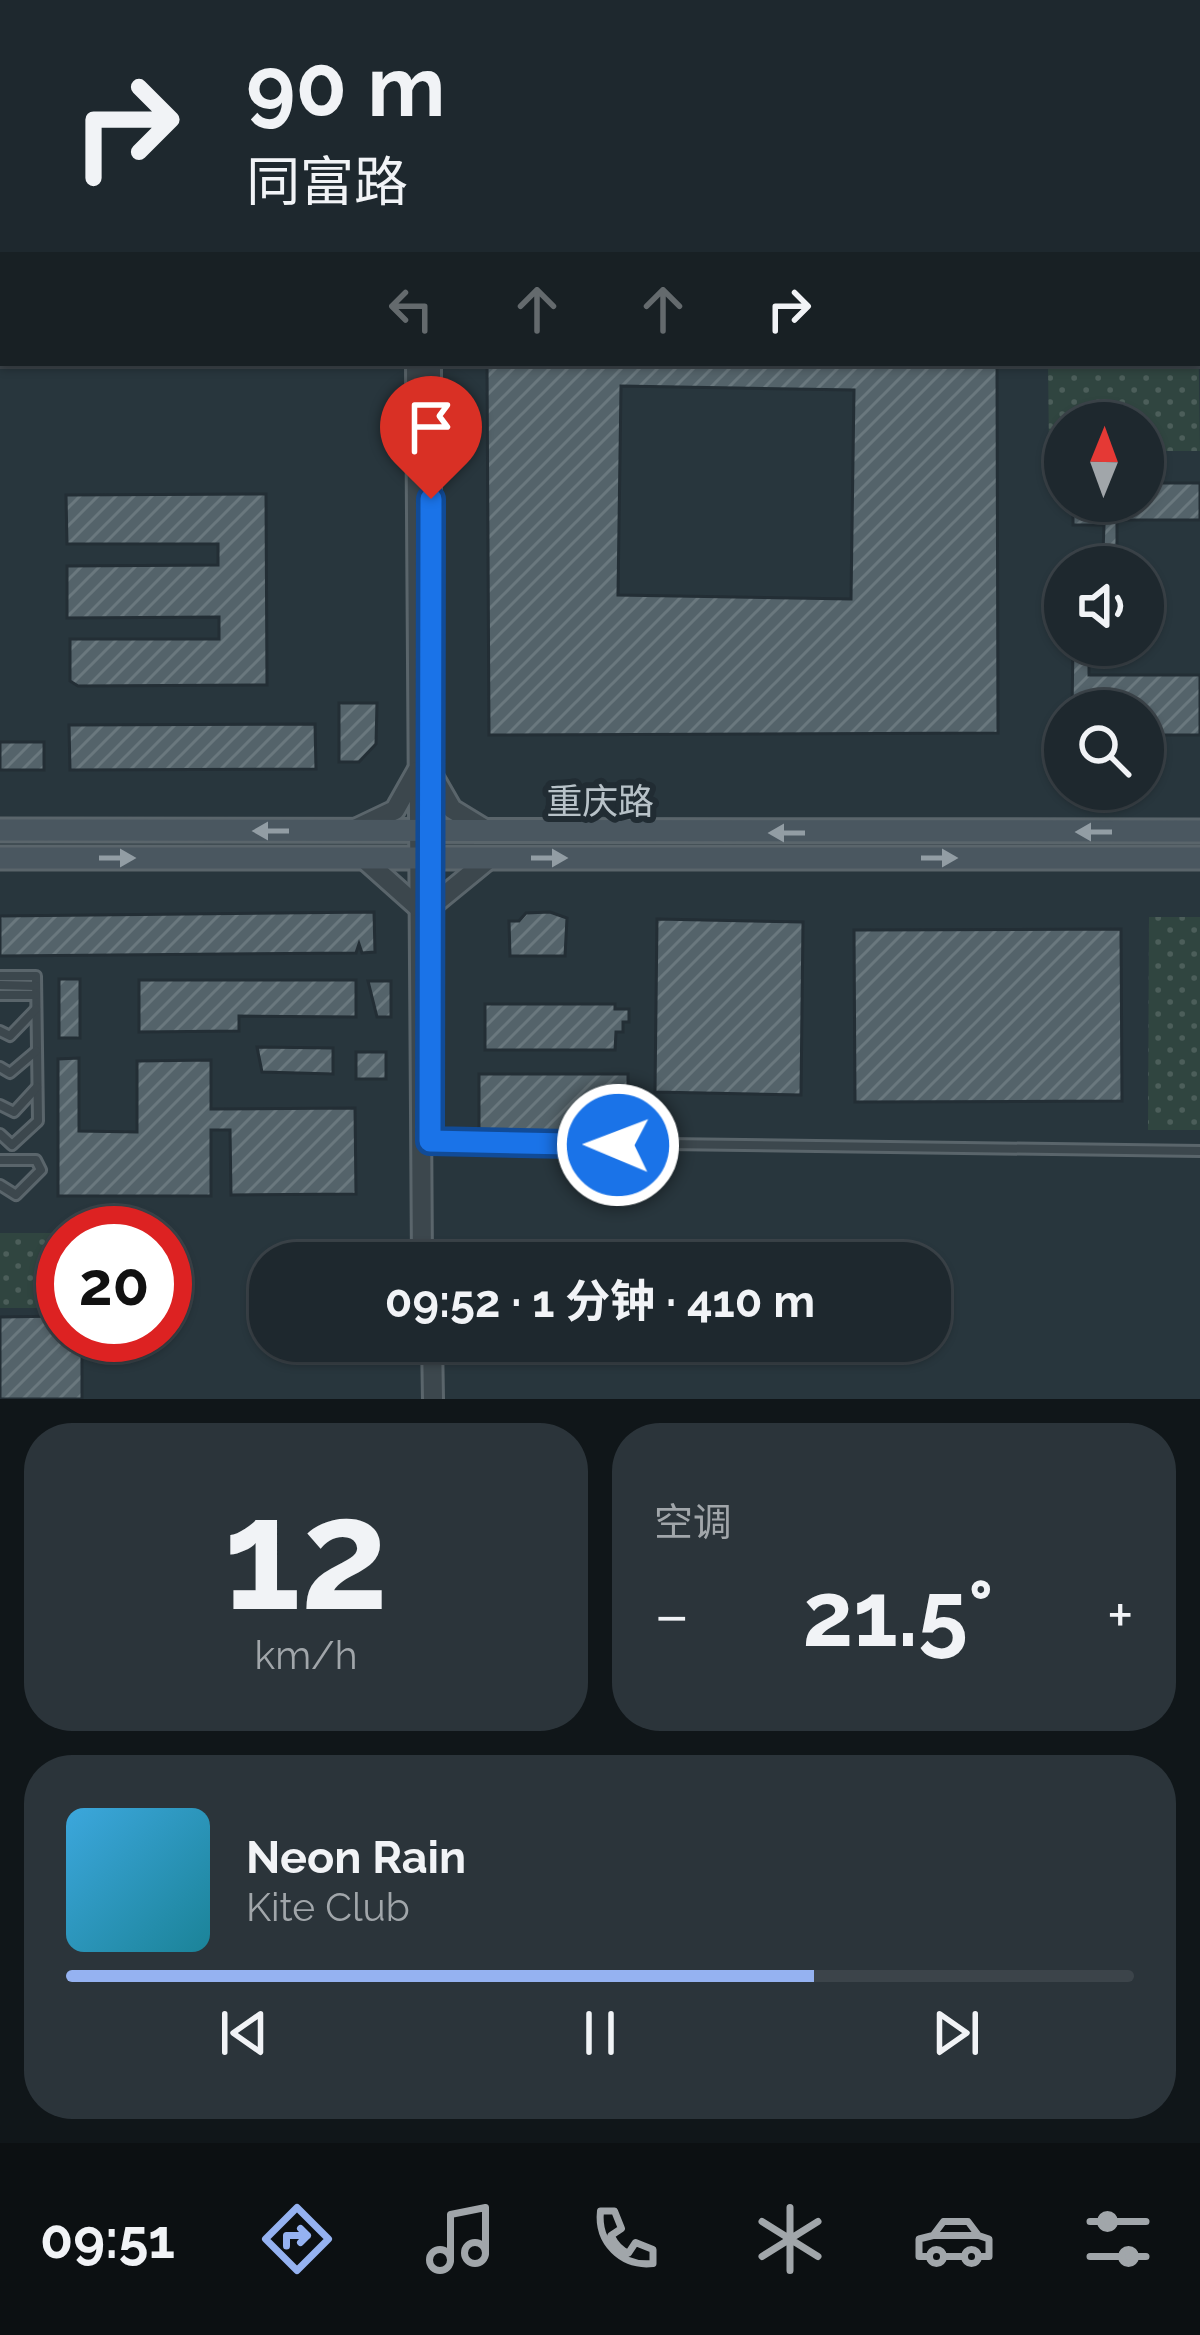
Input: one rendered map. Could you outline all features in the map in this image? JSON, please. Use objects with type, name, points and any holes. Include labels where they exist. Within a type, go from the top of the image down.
[{"type":"main road","name":"重庆路","points":[[0,830],[492,834],[1196,830]]},
{"type":"main road","name":"重庆路","points":[[0,858],[1200,858]]},
{"type":"street","points":[[416,366],[427,1242]]},
{"type":"street","points":[[350,832],[395,810],[424,771],[431,366]]},
{"type":"street","points":[[424,771],[452,809],[492,834]]},
{"type":"street","points":[[364,859],[424,909],[428,1242]]},
{"type":"street","points":[[424,909],[490,859]]},
{"type":"street","points":[[423,1399],[426,1362]]},
{"type":"street","points":[[430,1362],[433,1399]]},
{"type":"lane","points":[[0,976],[36,976],[38,1086],[38,1121],[19,1143],[12,1145],[0,1133]]},
{"type":"lane","points":[[0,985],[36,991]]},
{"type":"lane","points":[[0,995],[36,991]]},
{"type":"lane","points":[[0,1030],[10,1036],[36,1009]]},
{"type":"lane","points":[[0,1067],[10,1073],[37,1050]]},
{"type":"lane","points":[[0,1105],[14,1112],[38,1086]]},
{"type":"lane","points":[[430,1141],[1200,1151]]},
{"type":"lane","points":[[0,1160],[36,1160],[41,1170],[16,1195],[0,1185]]},
{"type":"green space","points":[[1048,366],[1199,366],[1200,451],[1164,451],[1164,402],[1048,402]]},
{"type":"green space","points":[[1149,917],[1200,917],[1200,1130],[1148,1130]]},
{"type":"green space","points":[[0,1233],[36,1233],[36,1308],[0,1308]]},
{"type":"building","points":[[487,366],[997,366],[998,733],[489,735]],"holes":[[[621,386],[854,390],[851,599],[618,595]]]},
{"type":"building","points":[[1164,483],[1200,483],[1200,520],[1164,520]]},
{"type":"building","points":[[266,494],[267,685],[78,686],[70,681],[70,639],[219,639],[219,617],[67,618],[67,566],[218,565],[218,544],[67,544],[66,495]]},
{"type":"building","points":[[1117,522],[1117,546],[1103,546],[1104,525],[1073,525]]},
{"type":"building","points":[[1073,666],[1089,666],[1089,675],[1200,675],[1200,735],[1164,735],[1164,690],[1072,690]]},
{"type":"building","points":[[339,703],[377,703],[376,744],[359,762],[339,762]]},
{"type":"building","points":[[315,724],[316,769],[70,770],[69,725]]},
{"type":"building","points":[[0,742],[44,742],[44,770],[0,770]]},
{"type":"building","points":[[374,912],[375,952],[362,953],[359,944],[356,953],[0,956],[0,916]]},
{"type":"building","points":[[550,912],[567,918],[565,956],[510,956],[509,921],[519,921],[526,913]]},
{"type":"building","points":[[657,919],[803,922],[801,1095],[655,1092]]},
{"type":"building","points":[[1121,929],[1122,1101],[855,1102],[854,930]]},
{"type":"building","points":[[59,979],[80,979],[80,1038],[59,1038]]},
{"type":"building","points":[[139,980],[356,980],[356,1017],[239,1016],[239,1031],[139,1032]]},
{"type":"building","points":[[368,981],[391,981],[391,1017],[377,1017]]},
{"type":"building","points":[[485,1004],[615,1004],[615,1009],[629,1009],[629,1022],[623,1022],[623,1032],[616,1032],[615,1050],[485,1050]]},
{"type":"building","points":[[257,1047],[333,1048],[333,1074],[262,1072]]},
{"type":"building","points":[[356,1052],[386,1052],[386,1079],[356,1079]]},
{"type":"building","points":[[79,1058],[79,1131],[137,1132],[137,1061],[211,1060],[211,1109],[355,1108],[356,1194],[231,1195],[230,1130],[211,1130],[211,1196],[58,1196],[58,1059]]},
{"type":"building","points":[[479,1074],[628,1074],[628,1112],[602,1112],[602,1135],[479,1133]]},
{"type":"building","points":[[36,1316],[36,1362],[82,1362],[82,1399],[0,1399],[0,1317]]},
{"type":"route","points":[[431,499],[430,1141],[618,1145]]}]
